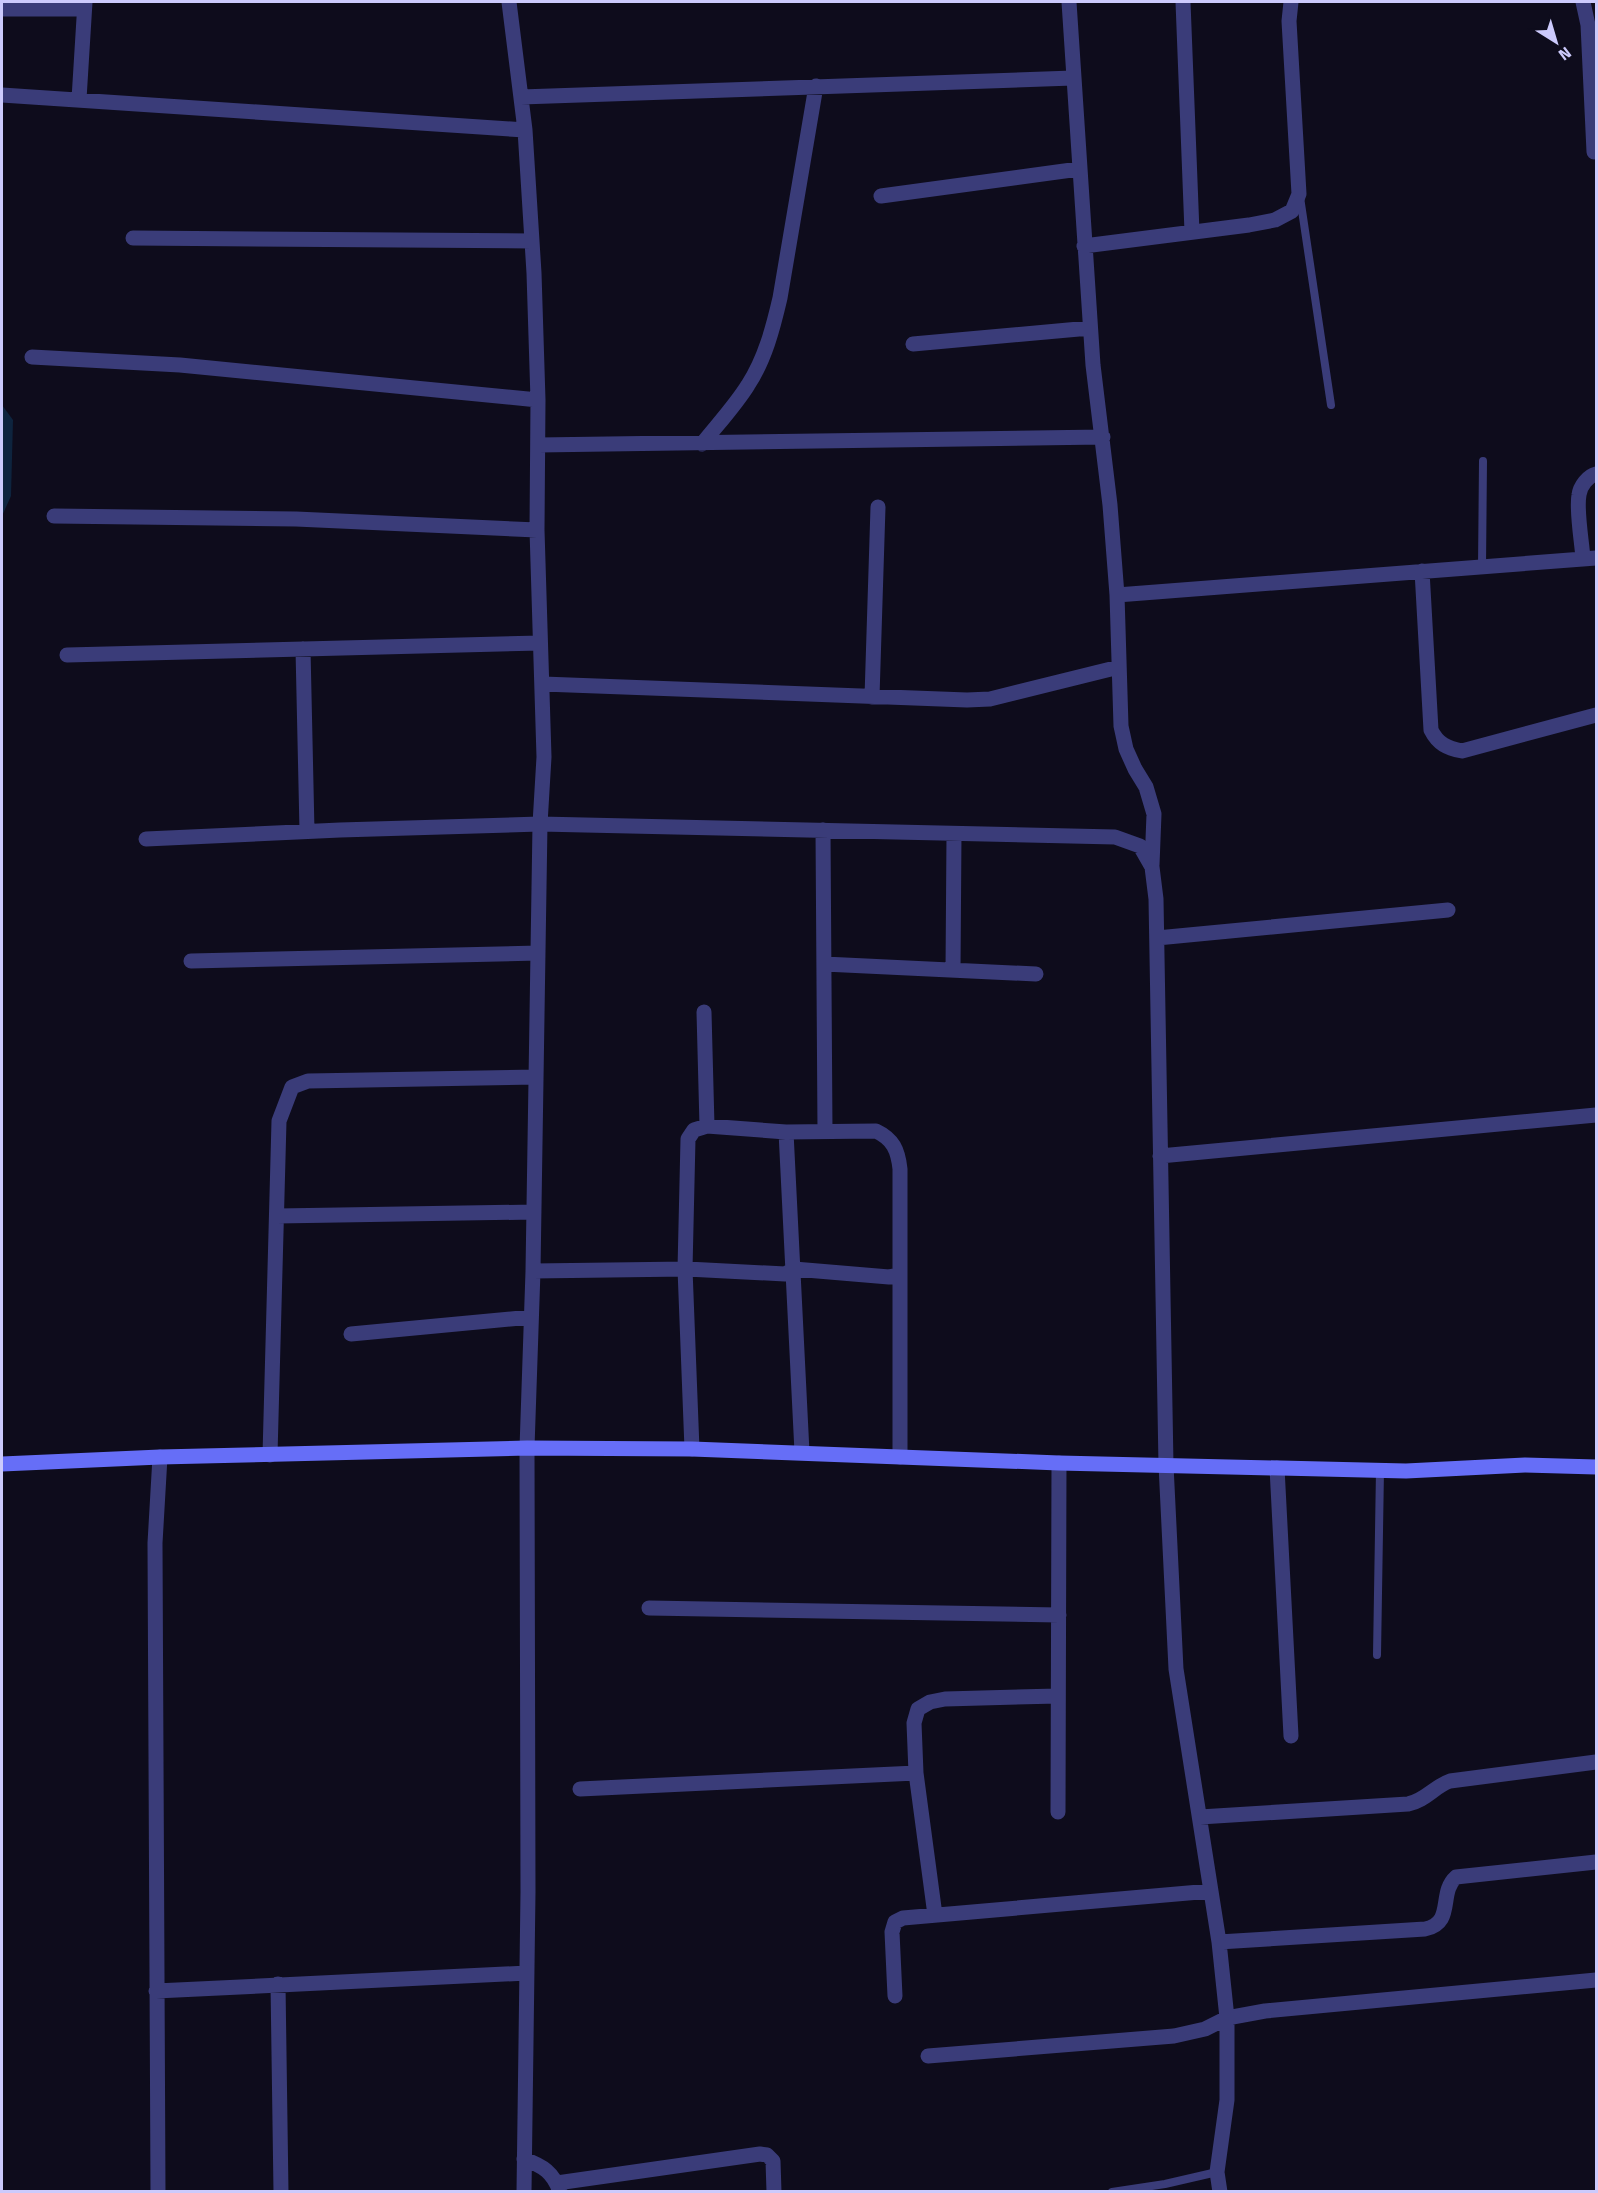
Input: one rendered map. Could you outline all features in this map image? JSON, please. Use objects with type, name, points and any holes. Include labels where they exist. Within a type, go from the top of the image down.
[{"type":"street","points":[[509,2],[525,130],[532,241],[538,400],[537,530],[544,757],[540,824],[533,1271],[527,1448],[527,1973],[524,2192]]},
{"type":"street","points":[[1069,2],[1090,328],[1103,437],[1117,595],[1121,726],[1126,749],[1146,787],[1154,814],[1152,867],[1156,899],[1166,1465],[1176,1669],[1212,1891],[1227,2018],[1227,2100],[1218,2172],[1220,2192]]},
{"type":"street","points":[[1183,2],[1192,232]]},
{"type":"street","points":[[1084,246],[1275,220],[1292,212],[1299,194],[1289,21],[1291,2]]},
{"type":"street","points":[[1583,2],[1592,31],[1594,152]]},
{"type":"street","points":[[2,9],[42,5],[85,5],[79,99]]},
{"type":"street","points":[[521,96],[1073,78]]},
{"type":"street","points":[[702,444],[748,385],[764,354],[773,327],[816,86]]},
{"type":"street","points":[[2,94],[525,130]]},
{"type":"street","points":[[881,196],[1079,169]]},
{"type":"street","points":[[133,238],[532,241]]},
{"type":"street","points":[[913,344],[1090,328]]},
{"type":"street","points":[[32,357],[180,365],[538,400]]},
{"type":"street","points":[[538,445],[1103,437]]},
{"type":"street","points":[[1117,595],[1589,558],[1579,495],[1583,485],[1592,475],[1596,474]]},
{"type":"street","points":[[872,697],[878,507]]},
{"type":"street","points":[[54,516],[296,519],[537,530]]},
{"type":"street","points":[[1422,572],[1431,730],[1436,740],[1449,748],[1462,751],[1596,715]]},
{"type":"street","points":[[67,655],[540,643]]},
{"type":"street","points":[[303,650],[306,831]]},
{"type":"street","points":[[543,684],[944,700],[990,699],[1119,667]]},
{"type":"street","points":[[146,840],[306,831],[540,824],[1115,837],[1140,846],[1152,867]]},
{"type":"street","points":[[823,830],[825,1132]]},
{"type":"street","points":[[953,970],[954,834]]},
{"type":"street","points":[[1156,938],[1448,910]]},
{"type":"street","points":[[191,961],[538,953]]},
{"type":"street","points":[[824,964],[1036,974]]},
{"type":"street","points":[[704,1012],[707,1126]]},
{"type":"street","points":[[270,1455],[279,1121],[292,1088],[308,1081],[536,1077]]},
{"type":"street","points":[[1160,1156],[1596,1115]]},
{"type":"street","points":[[692,1449],[685,1269],[688,1139],[694,1130],[707,1126],[786,1132],[876,1131],[887,1137],[895,1146],[900,1168],[900,1457]]},
{"type":"street","points":[[786,1132],[802,1452]]},
{"type":"street","points":[[277,1216],[534,1212]]},
{"type":"street","points":[[533,1271],[685,1269],[785,1274],[794,1269],[889,1277],[900,1275]]},
{"type":"street","points":[[351,1334],[531,1317]]},
{"type":"street","points":[[2,1464],[160,1457],[527,1448],[692,1449],[1059,1463],[1380,1470],[1525,1465],[1596,1467]]},
{"type":"street","points":[[158,2192],[155,1543],[160,1457]]},
{"type":"street","points":[[1058,1812],[1059,1463]]},
{"type":"street","points":[[1277,1468],[1291,1736]]},
{"type":"street","points":[[649,1608],[1059,1615]]},
{"type":"street","points":[[935,1915],[916,1773],[914,1723],[918,1709],[930,1702],[945,1699],[1058,1696]]},
{"type":"street","points":[[1200,1817],[1414,1803],[1450,1781],[1596,1762]]},
{"type":"street","points":[[580,1789],[916,1773]]},
{"type":"street","points":[[1219,1942],[1433,1928],[1440,1922],[1450,1883],[1456,1877],[1596,1862]]},
{"type":"street","points":[[895,1996],[893,1926],[895,1922],[903,1918],[1212,1891]]},
{"type":"street","points":[[156,1991],[527,1973]]},
{"type":"street","points":[[928,2056],[1174,2036],[1205,2029],[1227,2018],[1265,2011],[1596,1980]]},
{"type":"street","points":[[278,1984],[281,2192]]},
{"type":"street","points":[[524,2159],[548,2170],[558,2187],[760,2154],[767,2155],[773,2161],[774,2192]]},
{"type":"lane","points":[[1299,194],[1331,405]]},
{"type":"lane","points":[[1482,567],[1483,461]]},
{"type":"lane","points":[[1377,1655],[1380,1470]]},
{"type":"lane","points":[[1112,2192],[1165,2184],[1218,2172]]},
{"type":"water","points":[[2,405],[13,420],[11,496],[2,516]]}]
